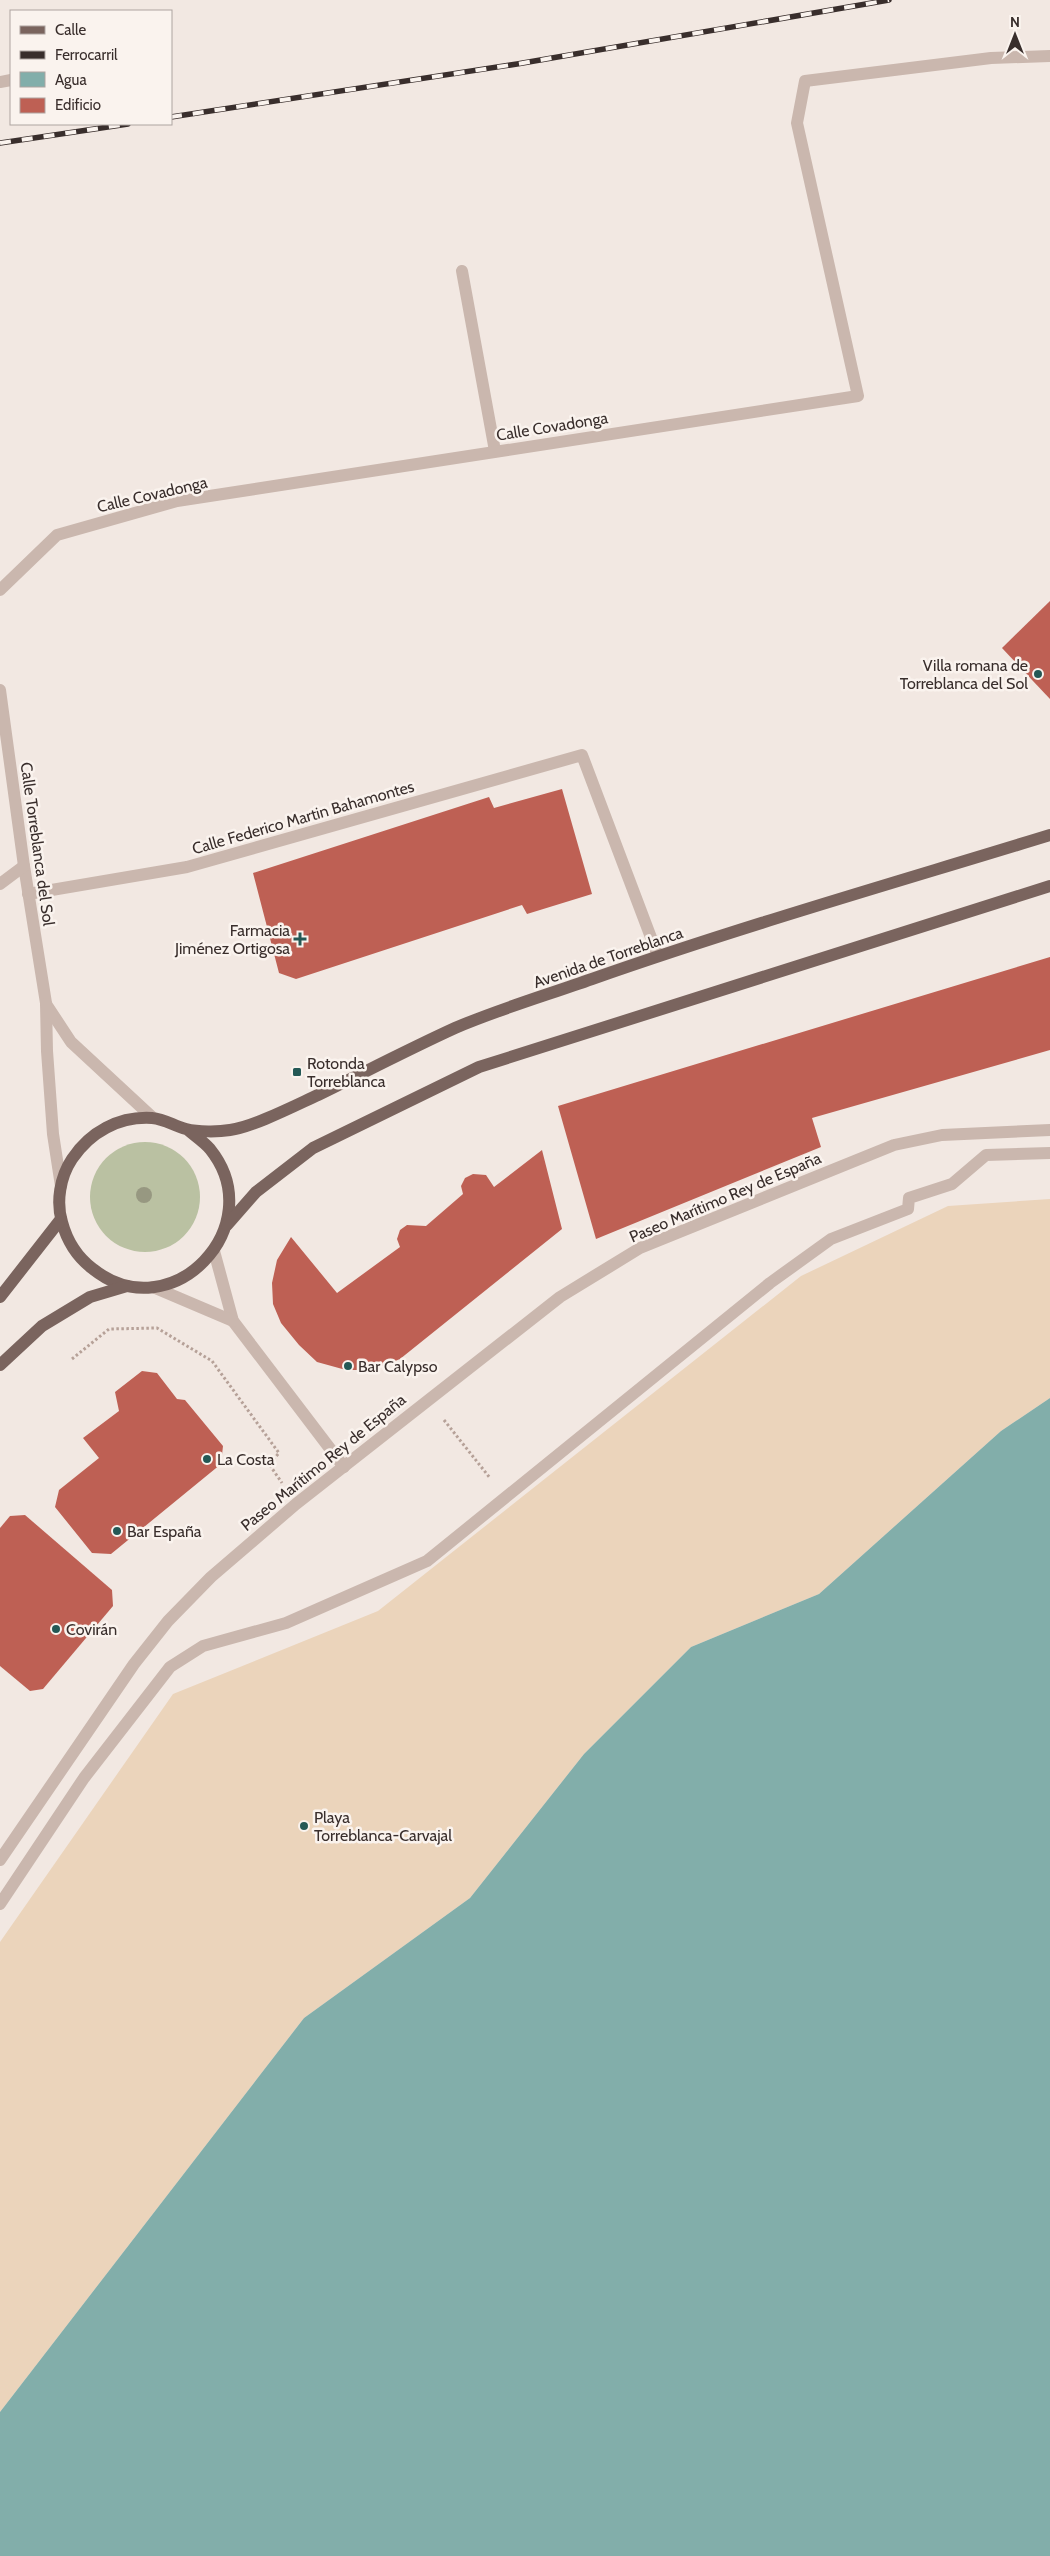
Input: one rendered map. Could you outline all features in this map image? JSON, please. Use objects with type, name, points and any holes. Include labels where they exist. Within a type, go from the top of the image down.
[{"type":"main road","name":"Avenida de Torreblanca","points":[[188,1130],[231,1130],[240,1127],[291,1108],[457,1027],[658,956],[1050,835]]},
{"type":"main road","points":[[227,1225],[229,1198],[223,1172],[209,1148],[188,1130],[171,1122],[153,1118],[128,1120],[104,1128],[91,1138],[69,1162],[61,1186],[61,1219],[69,1242],[84,1262],[103,1278],[127,1286],[154,1287],[177,1281],[191,1273],[214,1251],[227,1225],[256,1192],[313,1148],[480,1067],[1050,886]]},
{"type":"main road","points":[[0,1298],[61,1219]]},
{"type":"main road","points":[[0,1364],[50,1321],[90,1297],[127,1286]]},
{"type":"street","name":"Calle Covadonga","points":[[0,590],[57,535],[177,501],[858,396],[797,124],[806,81],[991,58],[1050,56]]},
{"type":"street","points":[[462,270],[495,452]]},
{"type":"street","name":"Calle Torreblanca del Sol","points":[[0,690],[28,894],[46,1003],[48,1069],[61,1186]]},
{"type":"street","name":"Calle Federico Martin Bahamontes","points":[[28,894],[187,867],[582,755],[658,956]]},
{"type":"street","points":[[0,884],[24,866]]},
{"type":"street","name":"Calle Torreblanca del Sol","points":[[46,1003],[71,1042],[153,1118]]},
{"type":"street","name":"Paseo Marítimo Rey de España","points":[[0,1860],[134,1664],[168,1621],[211,1577],[296,1504],[560,1297],[640,1248],[894,1145],[942,1135],[1050,1130]]},
{"type":"street","points":[[0,1904],[84,1778],[170,1667],[203,1646],[286,1623],[427,1561],[770,1283],[831,1239],[908,1208],[909,1198],[952,1184],[986,1156],[1050,1153]]},
{"type":"street","points":[[214,1251],[233,1321],[344,1468]]},
{"type":"street","points":[[154,1287],[233,1321]]},
{"type":"path","points":[[72,1360],[109,1329],[157,1328],[212,1361],[279,1453],[269,1464],[296,1504]]},
{"type":"path","points":[[428,1399],[506,1498]]},
{"type":"green space","points":[[145,1142],[166,1146],[184,1158],[196,1176],[200,1197],[196,1218],[184,1236],[166,1248],[145,1252],[124,1248],[106,1236],[94,1218],[90,1197],[94,1176],[106,1158],[124,1146]]},
{"type":"sand","name":"Playa Torreblanca-Carvajal","points":[[1050,1199],[1050,1398],[1001,1431],[819,1594],[691,1647],[584,1754],[470,1898],[304,2018],[0,2412],[0,1942],[173,1694],[378,1611],[801,1276],[948,1206]]},
{"type":"water","points":[[1050,1398],[1050,2556],[0,2556],[0,2412],[304,2018],[470,1898],[584,1754],[691,1647],[819,1594],[1001,1431]]},
{"type":"building","name":"Villa romana de Torreblanca del Sol","points":[[1050,601],[1050,699],[1002,648]]},
{"type":"building","points":[[562,789],[592,894],[527,914],[522,905],[296,979],[279,973],[253,873],[489,797],[494,808]]},
{"type":"building","points":[[1050,957],[1050,1050],[812,1118],[821,1147],[596,1239],[558,1106]]},
{"type":"building","points":[[542,1150],[562,1229],[400,1359],[373,1370],[346,1370],[317,1362],[299,1345],[281,1323],[273,1304],[272,1283],[277,1260],[291,1237],[337,1293],[400,1247],[397,1239],[400,1230],[407,1225],[426,1226],[463,1194],[461,1186],[465,1178],[473,1174],[486,1175],[494,1187]]},
{"type":"building","points":[[142,1371],[157,1373],[177,1399],[185,1400],[223,1446],[221,1464],[111,1554],[92,1553],[55,1507],[59,1490],[99,1458],[83,1438],[119,1411],[115,1392]]},
{"type":"building","points":[[25,1515],[112,1590],[113,1606],[43,1689],[30,1691],[0,1666],[0,1528],[10,1516]]},
{"type":"railway","points":[[172,117],[517,64],[889,0]]},
{"type":"railway","points":[[0,143],[121,125]]},
{"type":"place","name":"Villa romana de Torreblanca del Sol","points":[[1038,674]]},
{"type":"place","name":"Farmacia Jiménez Ortigosa","points":[[300,939]]},
{"type":"place","name":"Rotonda Torreblanca","points":[[297,1072]]},
{"type":"place","name":"Bar Calypso","points":[[348,1366]]},
{"type":"place","name":"La Costa","points":[[207,1459]]},
{"type":"place","name":"Bar España","points":[[117,1531]]},
{"type":"place","name":"Covirán","points":[[56,1629]]},
{"type":"place","name":"Playa Torreblanca-Carvajal","points":[[304,1826]]}]
